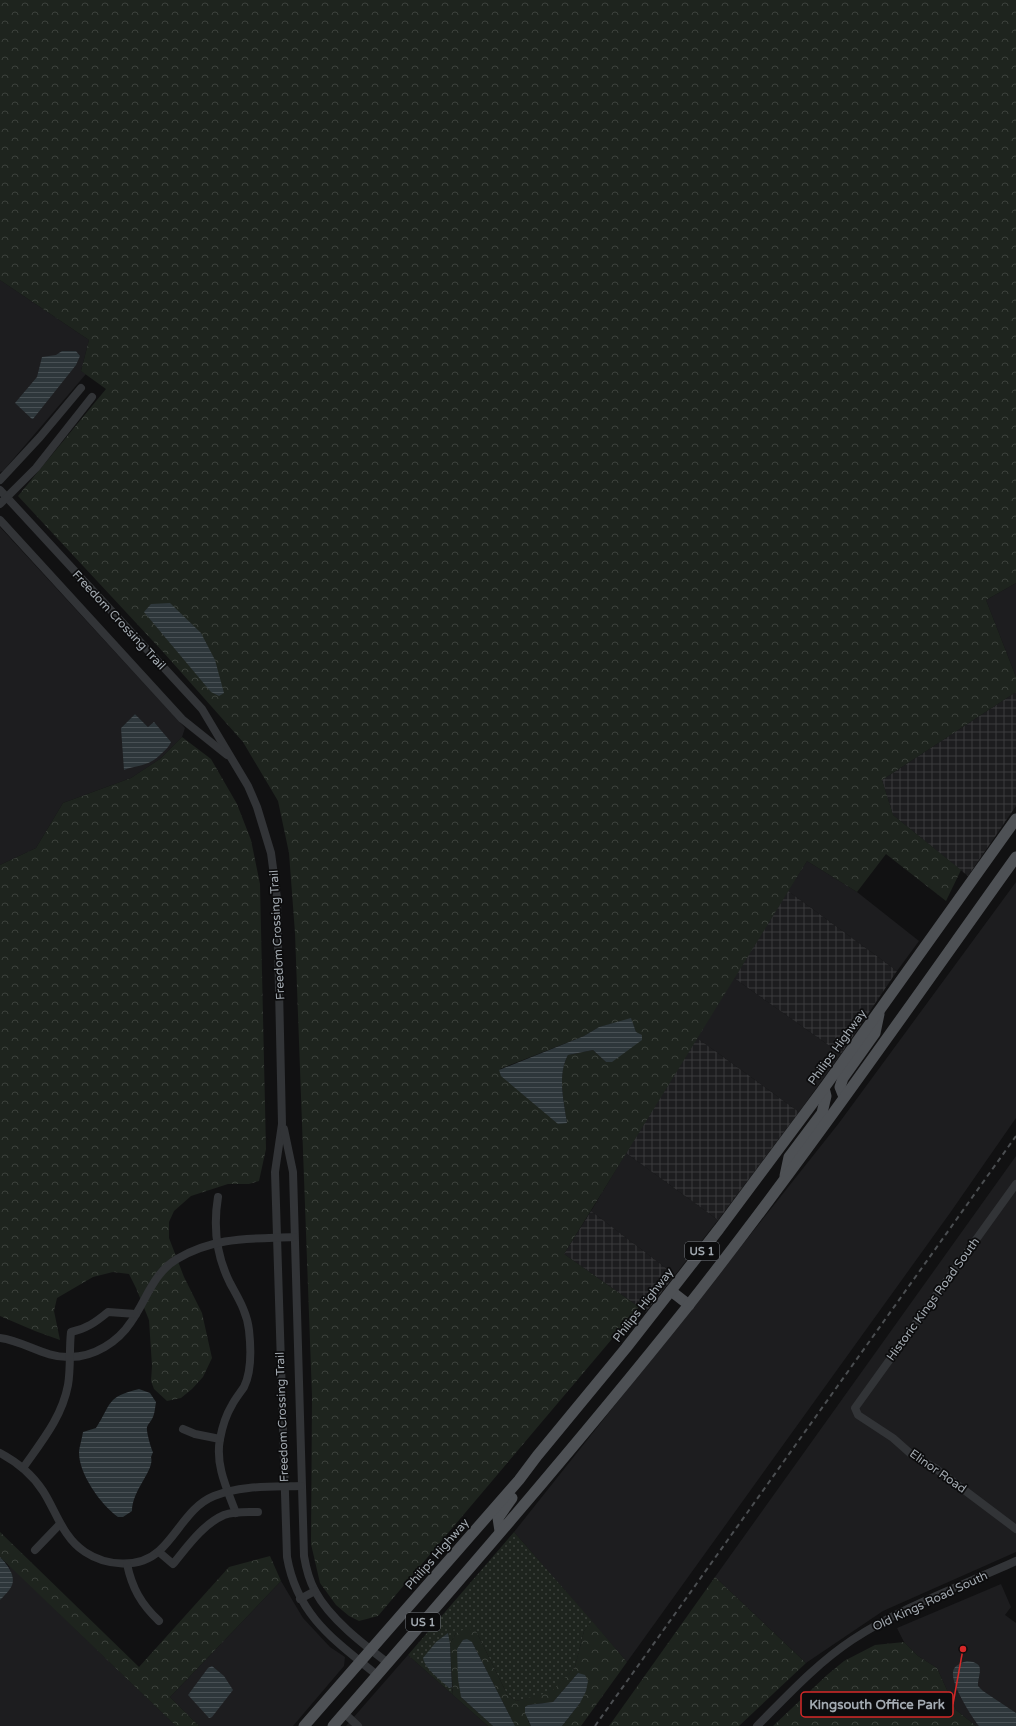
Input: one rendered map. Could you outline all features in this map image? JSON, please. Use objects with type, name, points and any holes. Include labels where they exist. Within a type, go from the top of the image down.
[{"type":"main road","name":"Philips Highway","points":[[304,1726],[519,1480],[671,1291],[824,1088],[1016,819]]},
{"type":"main road","name":"US 1","points":[[333,1726],[554,1470],[688,1305],[784,1180],[1016,857]]},
{"type":"main road","points":[[844,1097],[840,1087],[842,1078],[875,1033],[880,1010]]},
{"type":"main road","points":[[784,1180],[789,1157],[822,1113],[826,1096],[824,1088]]},
{"type":"main road","points":[[671,1291],[688,1305]]},
{"type":"main road","points":[[500,1531],[498,1518],[514,1496],[519,1480]]},
{"type":"street","points":[[0,480],[40,437],[81,388]]},
{"type":"street","points":[[0,504],[36,468],[92,397]]},
{"type":"street","name":"Freedom Crossing Trail","points":[[0,490],[202,709],[248,786],[265,829],[271,852],[277,898],[282,1124],[275,1172],[286,1557],[291,1578],[300,1599],[322,1628],[377,1675]]},
{"type":"street","name":"Freedom Crossing Trail","points":[[0,520],[182,719],[229,756]]},
{"type":"street","name":"Freedom Crossing Trail","points":[[282,1124],[293,1172],[304,1556],[315,1591],[328,1610],[370,1649],[388,1663]]},
{"type":"street","name":"Historic Kings Road South","points":[[858,1415],[855,1408],[1016,1184]]},
{"type":"street","points":[[218,1197],[215,1218],[217,1242],[224,1270],[246,1315],[249,1337],[250,1363],[248,1376],[244,1386],[232,1405],[225,1421],[220,1439],[220,1464],[223,1479],[236,1513]]},
{"type":"street","points":[[0,1338],[48,1354],[70,1357],[88,1354],[111,1343],[123,1333],[136,1314],[149,1288],[162,1272],[176,1259],[217,1242],[229,1240],[294,1238]]},
{"type":"street","points":[[23,1468],[57,1418],[68,1384],[71,1332],[83,1329],[96,1322],[108,1312],[136,1314]]},
{"type":"street","name":"Elinor Road","points":[[858,1415],[893,1438],[912,1454],[935,1468],[1016,1529]]},
{"type":"street","points":[[183,1429],[195,1434],[220,1439]]},
{"type":"street","points":[[0,1453],[23,1468],[43,1491],[60,1524],[74,1542],[84,1551],[108,1562],[127,1564],[159,1552],[196,1508],[214,1496],[236,1490],[301,1486]]},
{"type":"street","points":[[159,1552],[173,1564],[200,1533],[212,1522],[224,1515],[258,1512]]},
{"type":"street","points":[[35,1550],[60,1524]]},
{"type":"street","name":"Old Kings Road South","points":[[757,1726],[819,1666],[856,1637],[886,1619],[1016,1561]]},
{"type":"street","points":[[127,1564],[130,1578],[138,1597],[146,1609],[159,1621]]},
{"type":"street","points":[[300,1599],[315,1591]]},
{"type":"street","points":[[344,1713],[358,1726]]},
{"type":"shaded area","points":[[0,280],[89,340],[81,371],[86,374],[3,471],[0,472]]},
{"type":"shaded area","points":[[62,351],[76,351],[80,356],[76,365],[32,419],[15,403],[37,377],[42,357],[56,355]]},
{"type":"shaded area","points":[[0,527],[185,728],[182,737],[160,759],[131,778],[63,803],[36,848],[0,865]],"holes":[[[135,714],[148,727],[121,728]]]},
{"type":"shaded area","points":[[1016,583],[1016,677],[986,600]]},
{"type":"shaded area","points":[[170,603],[201,633],[215,660],[224,693],[219,696],[211,692],[144,612],[151,604]]},
{"type":"shaded area","points":[[1016,692],[1016,806],[968,876],[893,815],[882,780]]},
{"type":"shaded area","points":[[135,714],[148,727],[154,722],[171,742],[165,750],[152,761],[144,765],[124,770],[121,728]]},
{"type":"shaded area","points":[[807,861],[857,892],[919,941],[897,971],[788,891]]},
{"type":"shaded area","points":[[1016,882],[1016,1118],[950,1213],[627,1662],[514,1532],[839,1123]]},
{"type":"shaded area","points":[[788,891],[897,971],[841,1054],[734,978]]},
{"type":"shaded area","points":[[734,978],[841,1054],[799,1112],[697,1038]]},
{"type":"shaded area","points":[[631,1018],[636,1032],[642,1035],[642,1040],[612,1062],[606,1062],[593,1050],[568,1055],[562,1080],[567,1123],[558,1124],[501,1076],[499,1070],[584,1036],[599,1027]]},
{"type":"shaded area","points":[[697,1038],[799,1112],[718,1220],[626,1153]]},
{"type":"shaded area","points":[[626,1153],[718,1220],[675,1275],[591,1211]]},
{"type":"shaded area","points":[[1016,1156],[1016,1552],[883,1611],[806,1663],[715,1577]]},
{"type":"shaded area","points":[[591,1211],[675,1275],[646,1312],[564,1254]]},
{"type":"shaded area","points":[[139,1389],[150,1393],[156,1402],[154,1415],[147,1427],[153,1452],[150,1468],[139,1488],[133,1503],[132,1511],[123,1517],[118,1517],[111,1512],[98,1497],[86,1478],[82,1469],[79,1451],[83,1432],[96,1428],[111,1402],[121,1395]]},
{"type":"shaded area","points":[[0,1557],[12,1573],[13,1581],[10,1589],[0,1600]]},
{"type":"shaded area","points":[[8,1564],[176,1726],[0,1726],[0,1600],[13,1578]]},
{"type":"shaded area","points":[[281,1581],[303,1618],[330,1647],[345,1657],[344,1666],[293,1726],[199,1726],[170,1697]]},
{"type":"shaded area","points":[[1001,1584],[1011,1607],[1005,1615],[1016,1623],[1016,1726],[976,1726],[956,1710],[937,1668],[918,1656],[904,1642],[897,1628]]},
{"type":"shaded area","points":[[448,1633],[452,1687],[449,1688],[430,1670],[423,1658],[436,1642]]},
{"type":"shaded area","points":[[467,1639],[472,1642],[515,1726],[493,1726],[461,1697],[458,1679],[457,1649],[463,1640]]},
{"type":"shaded area","points":[[408,1655],[488,1726],[346,1726]]},
{"type":"shaded area","points":[[967,1661],[973,1662],[979,1666],[980,1673],[978,1686],[1016,1713],[1016,1726],[979,1726],[962,1700],[953,1677],[955,1668]]},
{"type":"shaded area","points":[[212,1666],[224,1676],[233,1690],[212,1717],[209,1718],[188,1695],[208,1668]]},
{"type":"shaded area","points":[[578,1673],[585,1675],[588,1681],[586,1691],[580,1703],[562,1726],[531,1726],[525,1713],[525,1707],[528,1705],[553,1702]]},
{"type":"green space","points":[[0,0],[1016,0],[1016,583],[986,600],[1016,677],[1016,692],[882,780],[893,815],[961,870],[946,901],[886,854],[857,892],[807,861],[564,1254],[639,1307],[378,1616],[359,1621],[349,1616],[336,1605],[320,1583],[311,1544],[312,1396],[295,933],[289,853],[278,801],[243,742],[164,653],[18,496],[106,389],[81,371],[89,340],[0,280]],"holes":[[[631,1019],[636,1032],[606,1062],[593,1050],[568,1055],[562,1080],[567,1123],[500,1069],[584,1036],[599,1027]]]},
{"type":"green space","points":[[182,737],[211,759],[237,804],[251,840],[260,884],[266,1149],[259,1181],[249,1184],[228,1184],[191,1196],[174,1211],[169,1222],[169,1238],[184,1277],[202,1313],[212,1358],[203,1377],[192,1389],[181,1398],[167,1401],[154,1389],[151,1381],[152,1366],[149,1320],[129,1274],[113,1272],[93,1277],[57,1298],[54,1311],[60,1340],[0,1316],[0,865],[36,848],[63,803],[131,778],[160,759]]},
{"type":"green space","points":[[0,1532],[139,1667],[229,1567],[270,1556],[281,1581],[170,1697],[199,1726],[176,1726],[0,1557]]},
{"type":"green space","points":[[514,1532],[592,1621],[584,1631],[575,1667],[551,1693],[516,1701],[507,1694],[476,1631],[456,1633],[450,1644],[447,1634],[424,1661],[449,1688],[452,1687],[453,1695],[408,1655]]},
{"type":"green space","points":[[715,1577],[806,1663],[739,1726],[609,1726]]},
{"type":"green space","points":[[592,1621],[627,1662],[581,1726],[562,1726],[580,1703],[578,1673],[553,1702],[528,1705],[528,1721],[531,1726],[515,1726],[472,1642],[461,1697],[493,1726],[488,1726],[453,1695],[450,1644],[456,1633],[467,1628],[476,1631],[507,1694],[516,1701],[551,1692],[575,1667],[584,1631]]},
{"type":"green space","points":[[904,1642],[918,1656],[937,1668],[956,1710],[976,1726],[773,1726],[844,1661],[875,1645]]},
{"type":"railway","points":[[595,1726],[1016,1136]]},
{"type":"place","name":"Kingsouth Office Park","points":[[963,1649]]}]
